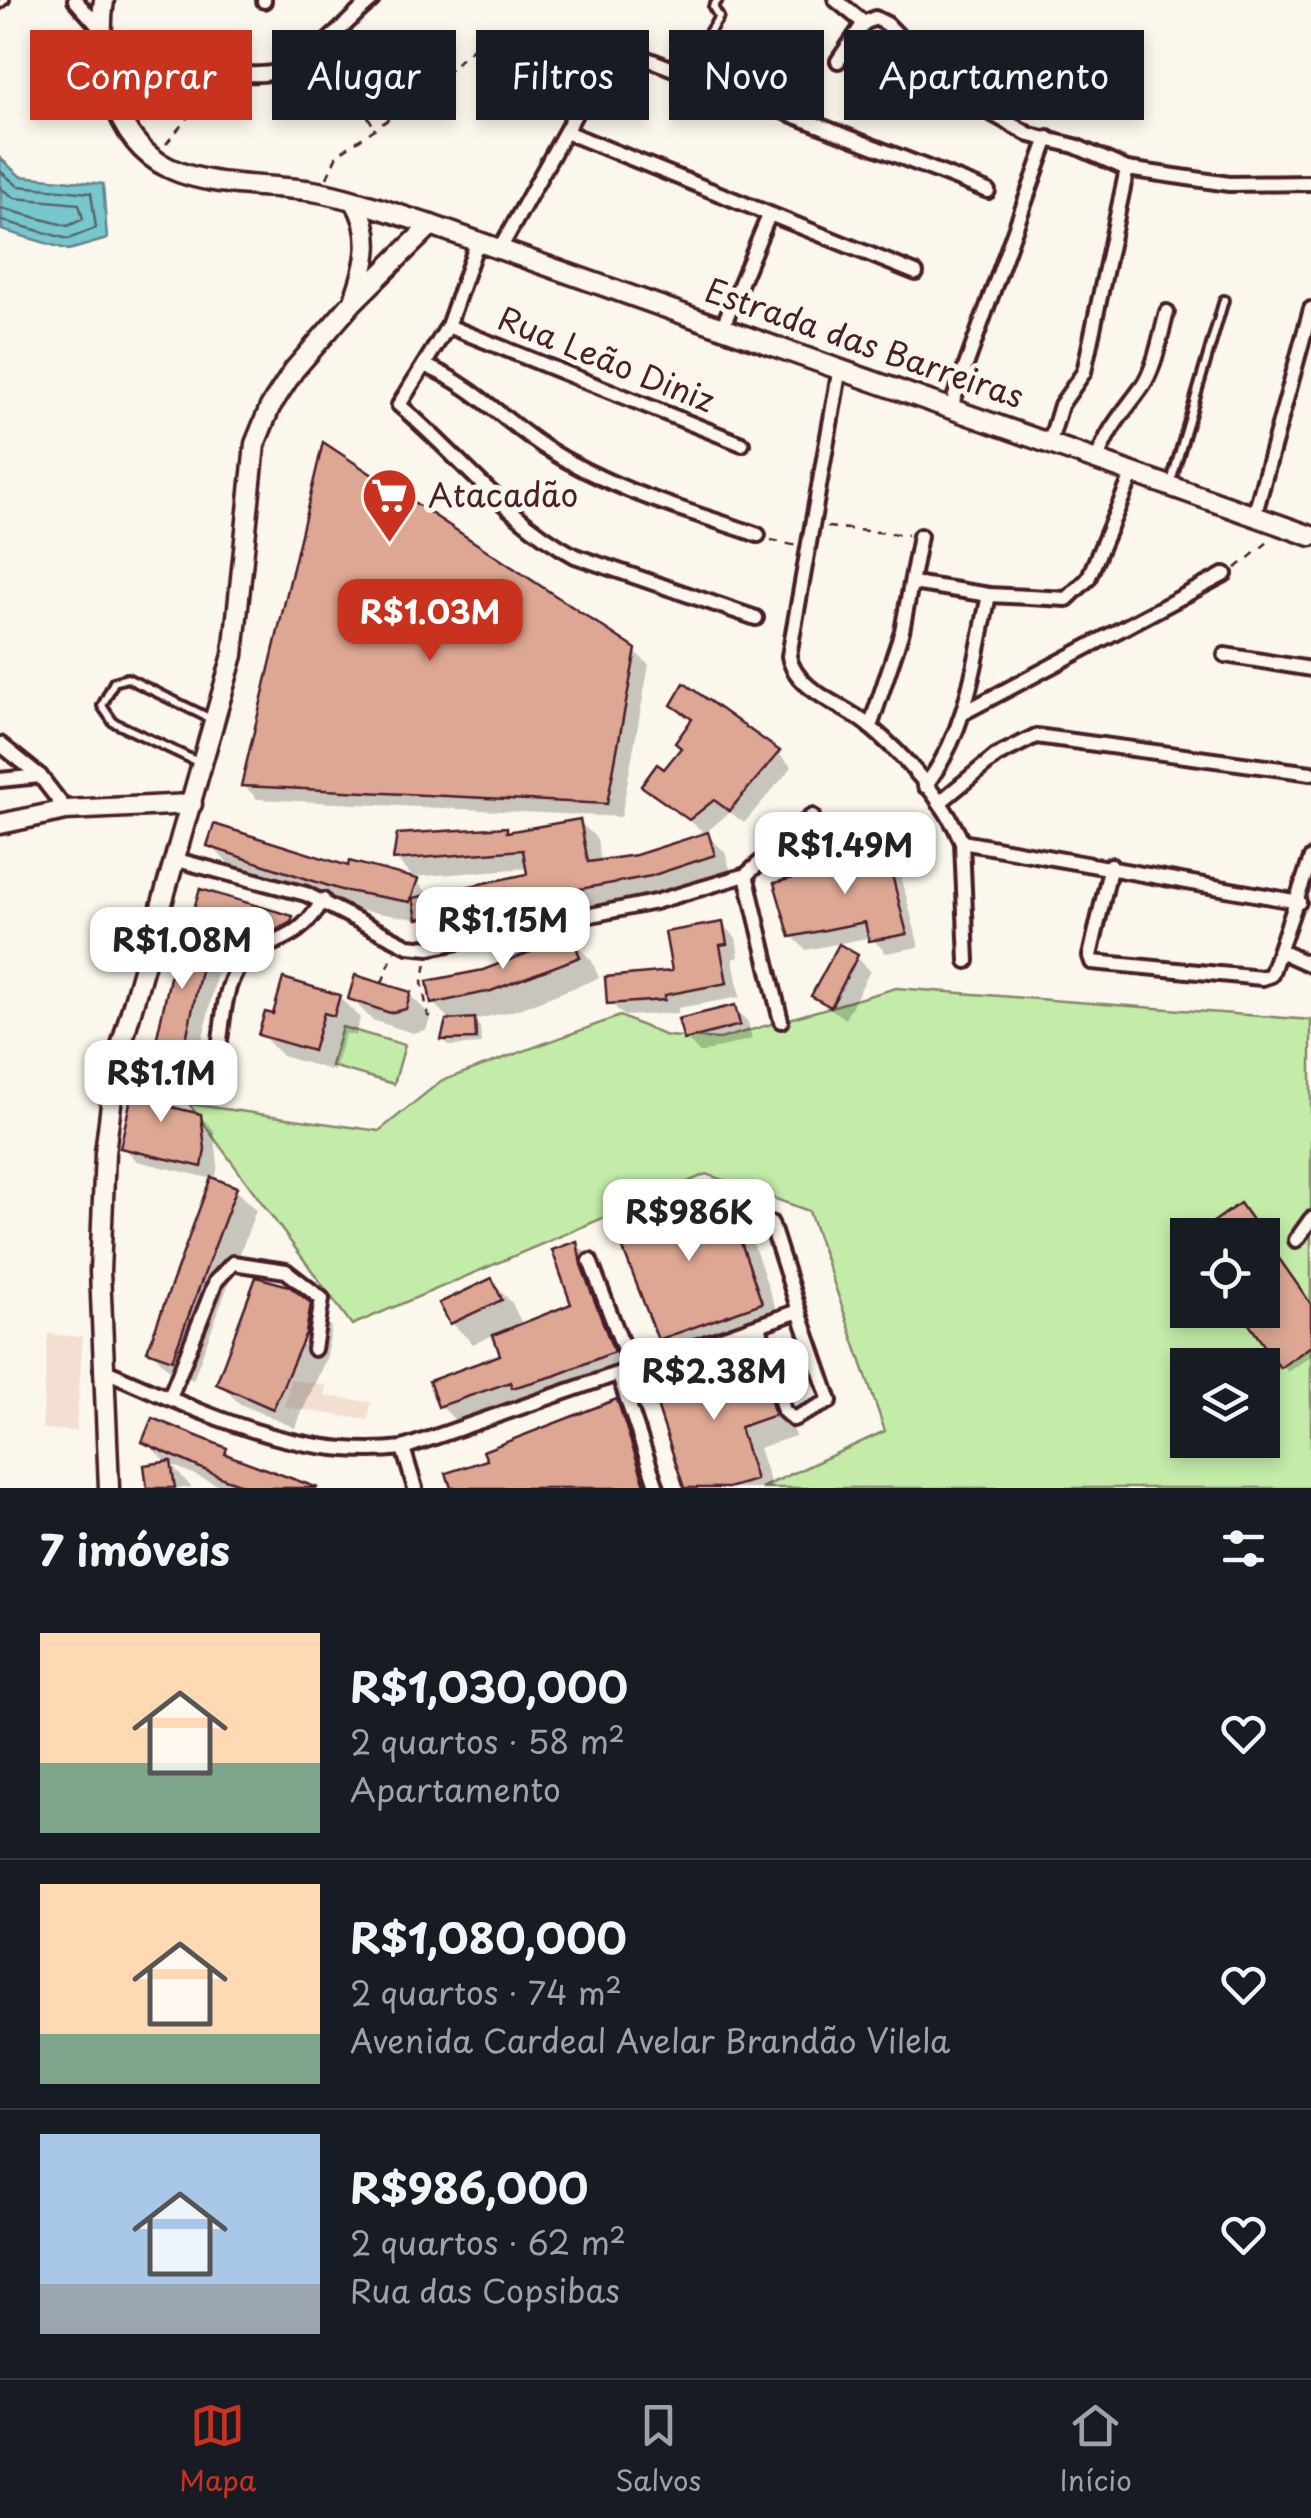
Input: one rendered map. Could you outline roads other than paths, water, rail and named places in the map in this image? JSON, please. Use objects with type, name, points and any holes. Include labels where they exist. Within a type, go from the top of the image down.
[{"type":"main road","points":[[100,28],[104,0]]},
{"type":"main road","name":"Estrada das Barreiras","points":[[100,28],[101,56],[114,99],[152,158],[187,174],[320,192],[431,224],[1311,536]]},
{"type":"main road","points":[[352,302],[368,247],[367,230],[355,202]]},
{"type":"main road","points":[[109,1488],[101,1369],[105,1153],[116,1064],[129,1007],[216,722],[238,621],[255,444],[281,389],[352,302],[431,224]]},
{"type":"main road","points":[[0,824],[66,810],[192,804]]},
{"type":"street","points":[[75,0],[100,28]]},
{"type":"street","points":[[252,73],[276,72],[298,62],[372,0]]},
{"type":"street","points":[[836,0],[864,23]]},
{"type":"street","points":[[838,61],[864,23],[880,20],[955,93],[1014,128],[1127,169],[1230,184],[1311,183]]},
{"type":"street","points":[[501,247],[607,57],[627,51],[669,68]]},
{"type":"street","points":[[804,120],[988,191]]},
{"type":"street","points":[[566,132],[916,274]]},
{"type":"street","points":[[951,407],[1048,138]]},
{"type":"street","points":[[1050,442],[1061,406],[1084,372],[1127,169]]},
{"type":"street","points":[[724,326],[769,215]]},
{"type":"street","points":[[478,240],[448,326],[398,406],[447,445],[526,526],[574,556],[756,618]]},
{"type":"street","points":[[1254,517],[1311,308]]},
{"type":"street","points":[[1097,460],[1109,427],[1142,387],[1152,368],[1167,312]]},
{"type":"street","name":"Rua Leão Diniz","points":[[448,326],[742,444]]},
{"type":"street","points":[[426,366],[463,383],[542,446],[583,470],[758,535]]},
{"type":"street","points":[[840,368],[788,656],[803,682],[870,727],[939,802],[962,842],[966,962]]},
{"type":"street","points":[[913,583],[1057,601],[1081,589],[1132,475]]},
{"type":"street","points":[[870,727],[890,673],[913,583],[920,536]]},
{"type":"street","points":[[963,713],[1225,574]]},
{"type":"street","points":[[926,786],[946,756],[963,713],[989,595]]},
{"type":"street","points":[[1225,656],[1311,669]]},
{"type":"street","points":[[939,802],[996,756],[1036,736],[1311,772]]},
{"type":"street","points":[[0,744],[40,776],[66,810]]},
{"type":"street","points":[[0,780],[40,776]]},
{"type":"street","points":[[177,860],[323,900],[398,941],[429,948],[654,902],[746,875],[812,816]]},
{"type":"street","points":[[962,842],[1111,865],[1299,902]]},
{"type":"street","points":[[1111,865],[1090,956],[1099,965],[1262,978],[1270,975],[1282,952],[1308,880],[1311,858]]},
{"type":"street","points":[[746,875],[781,1021]]},
{"type":"street","points":[[218,1053],[232,979],[238,967],[248,956],[304,930],[323,900]]},
{"type":"street","points":[[1282,952],[1311,965]]},
{"type":"street","points":[[1296,1240],[1311,1219]]},
{"type":"street","points":[[759,1326],[784,1412],[793,1419],[830,1401],[770,1223]]},
{"type":"street","points":[[590,1261],[657,1488]]},
{"type":"street","points":[[170,1397],[216,1281],[234,1263],[286,1272],[322,1298],[314,1349]]},
{"type":"street","points":[[101,1369],[301,1446],[368,1452],[403,1448],[799,1310]]},
{"type":"street","points":[[403,1448],[416,1488]]},
{"type":"lane","points":[[711,30],[719,17],[713,7],[718,0]]},
{"type":"lane","points":[[1169,488],[1224,300]]},
{"type":"lane","points":[[204,765],[114,722],[102,706],[114,682],[127,678],[216,722]]},
{"type":"water","points":[[0,158],[20,176],[103,184],[107,239],[69,250],[2,230]]},
{"type":"place","name":"Atacadão","points":[[389,545]]}]
